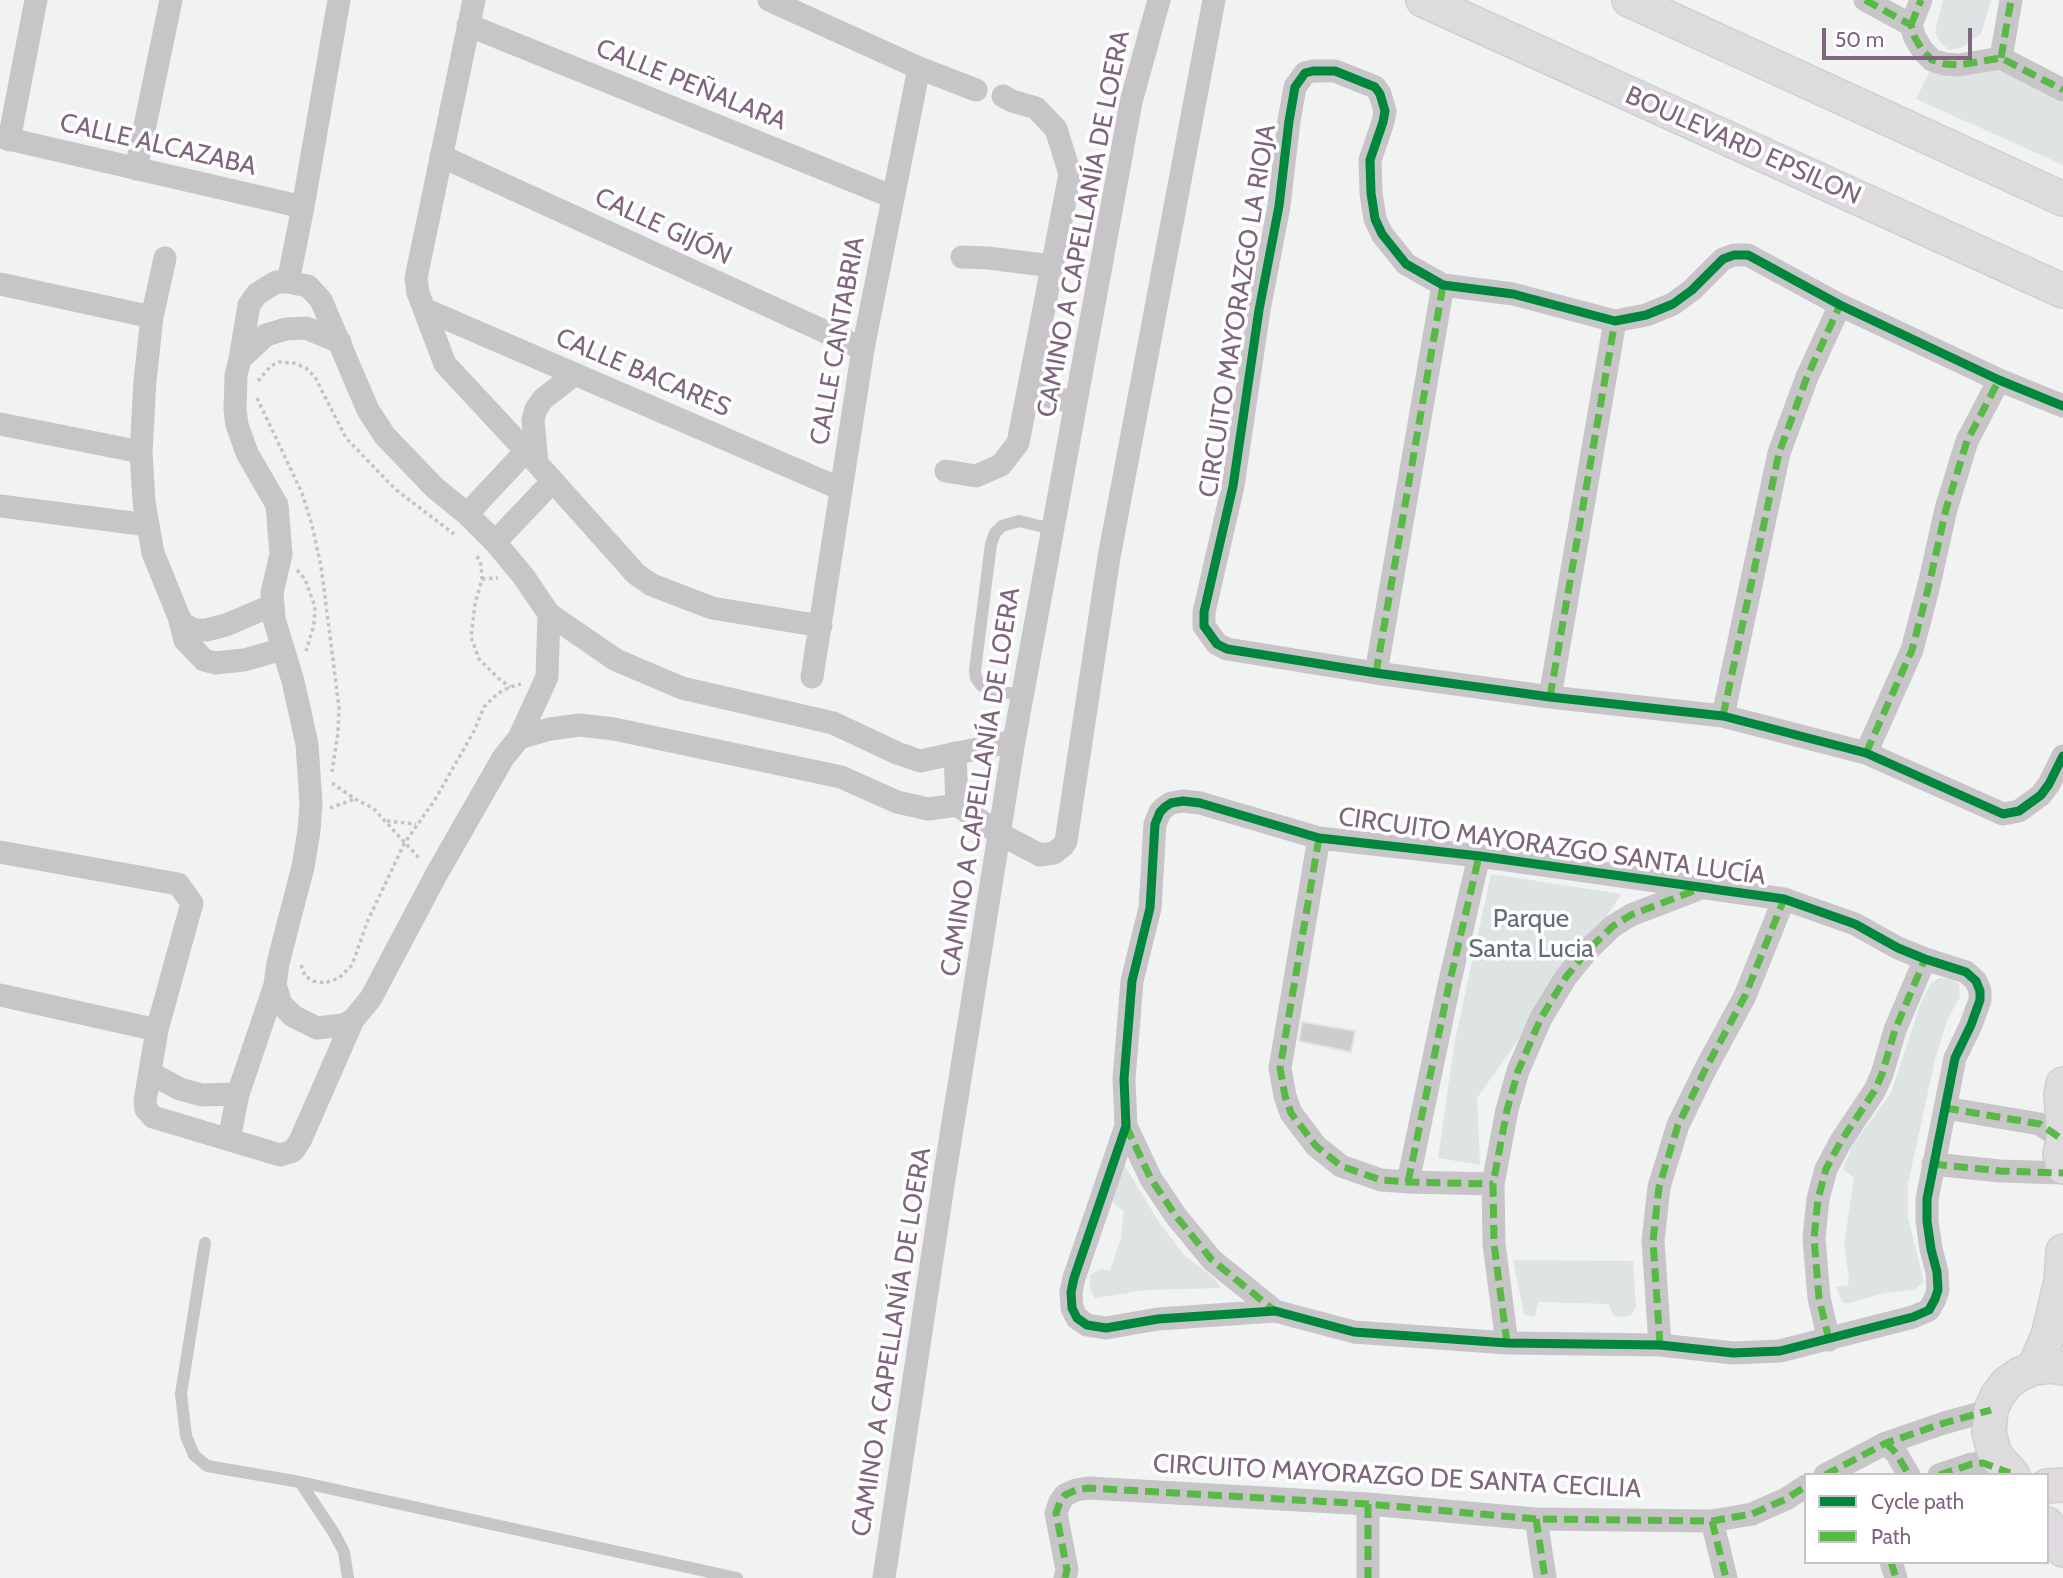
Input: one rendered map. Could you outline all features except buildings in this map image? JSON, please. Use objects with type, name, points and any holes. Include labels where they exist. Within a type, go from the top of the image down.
[{"type":"street","points":[[5,138],[36,0]]},
{"type":"street","points":[[136,169],[171,0]]},
{"type":"street","points":[[288,282],[339,0]]},
{"type":"street","points":[[474,0],[416,278],[418,293],[445,364],[636,574],[652,584],[712,608],[821,626]]},
{"type":"street","points":[[769,0],[919,68],[976,90]]},
{"type":"street","name":"CAMINO A CAPELLANÍA DE LOERA","points":[[884,1578],[1014,741],[1131,102],[1159,0]]},
{"type":"street","points":[[519,738],[550,729],[580,725],[614,729],[841,777],[897,802],[928,809],[957,805],[1000,834],[1040,855],[1054,853],[1066,841],[1109,557],[1214,0]]},
{"type":"street","name":"BOULEVARD EPSILON","points":[[1423,0],[2063,291]]},
{"type":"street","points":[[1629,0],[2063,199]]},
{"type":"street","points":[[1865,0],[1911,24]]},
{"type":"street","points":[[1921,0],[1911,24],[1915,38],[1932,60],[1959,65],[2001,58],[2063,90]]},
{"type":"street","points":[[2001,58],[2011,0]]},
{"type":"street","name":"CALLE PEÑALARA","points":[[468,24],[893,197]]},
{"type":"street","name":"CALLE CANTABRIA","points":[[813,677],[863,349],[919,68]]},
{"type":"street","name":"CIRCUITO MAYORAZGO LA RIOJA","points":[[2063,406],[1999,380],[1840,305],[1756,259],[1740,254],[1723,260],[1673,304],[1646,315],[1615,321],[1513,294],[1443,285],[1406,264],[1382,234],[1375,219],[1370,160],[1385,111],[1380,94],[1376,88],[1335,71],[1322,69],[1305,73],[1295,86],[1279,206],[1259,310],[1233,486],[1204,612],[1204,626],[1217,644],[1227,649],[1550,697],[1723,716],[1866,753],[2003,814],[2019,811],[2041,795],[2063,757]]},
{"type":"street","points":[[946,471],[976,476],[1000,465],[1018,443],[1070,174],[1056,130],[1036,108],[1003,96]]},
{"type":"street","name":"CALLE ALCAZABA","points":[[5,138],[303,207]]},
{"type":"street","name":"CALLE GIJÓN","points":[[441,156],[863,349]]},
{"type":"street","points":[[962,257],[1052,266]]},
{"type":"street","points":[[165,258],[152,317],[141,452],[144,502],[152,553],[179,617],[183,624],[195,630],[226,625],[273,605]]},
{"type":"street","points":[[229,1139],[238,1094],[275,985],[278,963],[303,867],[310,822],[307,744],[293,681],[274,620],[272,593],[281,554],[277,505],[247,453],[237,425],[235,385],[248,305],[257,293],[276,282],[308,286],[321,300],[368,410],[385,436],[435,488],[467,514],[486,548],[524,577],[550,614],[616,660],[682,688],[833,723],[920,761],[1014,741]]},
{"type":"street","points":[[0,284],[152,317]]},
{"type":"street","points":[[1377,673],[1443,285]]},
{"type":"street","points":[[1723,716],[1779,453],[1807,377],[1840,305]]},
{"type":"street","name":"CALLE BACARES","points":[[424,309],[841,489]]},
{"type":"street","points":[[1550,697],[1615,321]]},
{"type":"street","points":[[240,359],[266,334],[286,329],[306,328],[340,342]]},
{"type":"street","points":[[467,514],[532,457],[536,409],[543,399],[575,374]]},
{"type":"street","points":[[1866,753],[1912,650],[1947,509],[1968,441],[1999,380]]},
{"type":"street","points":[[1028,391],[1075,403]]},
{"type":"street","points":[[0,424],[141,452]]},
{"type":"street","points":[[486,548],[553,481]]},
{"type":"street","points":[[0,506],[148,524]]},
{"type":"street","points":[[0,852],[177,884],[192,903],[157,1030],[145,1101],[146,1110],[153,1116],[280,1155],[293,1151],[300,1141],[353,1020],[371,998],[436,875],[503,758],[519,738],[547,677],[550,614]]},
{"type":"street","points":[[179,617],[185,640],[204,660],[215,663],[244,660],[283,649]]},
{"type":"street","points":[[955,753],[957,805]]},
{"type":"street","name":"CIRCUITO MAYORAZGO SANTA LUCÍA","points":[[1171,803],[1200,803],[1319,838],[1479,856],[1784,899],[1855,924],[1898,948],[1966,972],[1976,981],[1980,1000],[1955,1058],[1927,1199],[1938,1290],[1929,1310],[1829,1340],[1780,1351],[1734,1353],[1660,1345],[1507,1343],[1354,1332],[1275,1311],[1157,1319],[1106,1328],[1087,1325],[1077,1318],[1072,1308],[1074,1279],[1126,1126],[1124,1079],[1132,981],[1150,908],[1155,824],[1160,812],[1171,803]]},
{"type":"street","points":[[1319,838],[1280,1068],[1284,1096],[1291,1113],[1316,1146],[1341,1166],[1381,1180],[1493,1184]]},
{"type":"street","points":[[1408,1182],[1479,856]]},
{"type":"street","points":[[1507,1343],[1494,1244],[1493,1184],[1507,1110],[1518,1071],[1541,1018],[1566,977],[1589,949],[1613,926],[1631,915],[1699,888]]},
{"type":"street","points":[[1660,1345],[1653,1241],[1660,1187],[1678,1125],[1745,996],[1784,899]]},
{"type":"street","points":[[1829,1340],[1819,1298],[1814,1238],[1818,1199],[1826,1170],[1841,1141],[1875,1090],[1895,1031],[1925,959]]},
{"type":"street","points":[[275,985],[281,1004],[293,1016],[317,1028],[343,1025],[353,1020]]},
{"type":"street","points":[[0,995],[157,1030]]},
{"type":"street","points":[[150,1073],[180,1089],[202,1095],[238,1094]]},
{"type":"street","points":[[2063,1084],[2063,1125]]},
{"type":"street","points":[[1945,1108],[2040,1124],[2063,1140],[2060,1154],[2063,1167]]},
{"type":"street","name":"CIRCUITO MAYORAZGO SANTA LUCÍA","points":[[1126,1126],[1151,1179],[1176,1216],[1212,1260],[1275,1311]]},
{"type":"street","points":[[1933,1164],[2063,1173]]},
{"type":"street","points":[[2010,1473],[1995,1455],[1989,1433],[1991,1410],[2007,1383],[2020,1374],[2049,1368],[2048,1336],[2061,1281],[2063,1251]]},
{"type":"street","points":[[1829,1473],[1886,1443],[1991,1410]]},
{"type":"street","points":[[1886,1443],[1896,1453],[1908,1473]]},
{"type":"street","points":[[1945,1473],[1983,1463],[2008,1473]]},
{"type":"street","name":"CIRCUITO MAYORAZGO DE SANTA CECILIA","points":[[1065,1578],[1056,1513],[1065,1495],[1088,1488],[1368,1504],[1536,1519],[1712,1521],[1752,1514],[1786,1499],[1804,1487]]},
{"type":"street","points":[[1368,1504],[1368,1578]]},
{"type":"street","points":[[1536,1519],[1545,1578]]},
{"type":"street","points":[[1712,1521],[1726,1578]]},
{"type":"street","points":[[2049,1527],[2063,1550]]},
{"type":"lane","points":[[1023,694],[993,692],[981,685],[976,678],[991,544],[995,533],[1002,526],[1019,521],[1052,529]]},
{"type":"lane","points":[[205,1243],[181,1394],[186,1436],[194,1455],[207,1466],[300,1482],[737,1578]]},
{"type":"lane","points":[[300,1482],[344,1552],[348,1578]]},
{"type":"path","points":[[256,383],[271,366],[279,362],[294,363],[306,368],[314,377],[346,438],[395,489],[460,539]]},
{"type":"path","points":[[256,395],[302,493],[321,566],[339,707],[338,732],[328,794]]},
{"type":"path","points":[[301,956],[305,975],[313,981],[325,983],[339,978],[352,965],[368,920],[404,844],[436,798],[474,731],[484,707],[497,694],[510,687],[479,659],[471,637],[475,604],[482,579],[481,565],[486,548]]},
{"type":"path","points":[[281,554],[305,579],[315,607],[314,625],[307,649],[293,681]]},
{"type":"path","points":[[330,782],[373,808],[436,875]]},
{"type":"path","points":[[328,808],[355,799]]},
{"type":"path","points":[[328,801],[328,816]]},
{"type":"path","points":[[387,821],[417,824]]},
{"type":"green space","points":[[1943,0],[1991,0],[1981,34],[1961,48],[1949,50],[1935,32]]},
{"type":"green space","points":[[1991,65],[2063,102],[2063,165],[1916,99],[1931,69],[1970,75]]},
{"type":"green space","name":"Parque Santa Lucia","points":[[1491,874],[1622,894],[1477,1098],[1480,1165],[1438,1158],[1454,1045]]},
{"type":"green space","points":[[1940,978],[1959,984],[1960,997],[1948,1018],[1935,1059],[1908,1184],[1908,1218],[1924,1282],[1914,1290],[1885,1293],[1843,1303],[1836,1287],[1848,1285],[1844,1245],[1854,1178],[1843,1169],[1852,1146],[1891,1093],[1920,1005],[1931,982]]},
{"type":"green space","points":[[1125,1166],[1160,1224],[1185,1256],[1214,1278],[1221,1288],[1146,1290],[1095,1298],[1090,1289],[1090,1275],[1101,1269],[1110,1271],[1121,1238],[1124,1211],[1113,1203],[1112,1189],[1119,1170]]},
{"type":"green space","points":[[1513,1260],[1633,1261],[1636,1308],[1630,1316],[1614,1317],[1609,1304],[1538,1302],[1535,1317],[1524,1315]]},
{"type":"marked path","points":[[1865,0],[1911,25],[1915,38],[1932,60],[1959,65],[2001,58],[2063,90]]},
{"type":"marked path","points":[[1911,25],[1921,0]]},
{"type":"marked path","points":[[2001,58],[2011,0]]},
{"type":"marked path","points":[[1376,673],[1443,285]]},
{"type":"marked path","points":[[1723,716],[1779,453],[1807,377],[1840,305]]},
{"type":"marked path","points":[[1550,697],[1615,321]]},
{"type":"marked path","points":[[1866,753],[1912,650],[1946,509],[1967,441],[1999,380]]},
{"type":"marked path","points":[[1319,838],[1280,1068],[1291,1113],[1316,1146],[1341,1166],[1381,1180],[1493,1184]]},
{"type":"marked path","points":[[1408,1182],[1479,856]]},
{"type":"marked path","points":[[1507,1343],[1494,1244],[1493,1184],[1507,1110],[1518,1071],[1541,1018],[1566,977],[1589,949],[1613,926],[1631,915],[1696,890]]},
{"type":"marked path","points":[[1660,1345],[1653,1241],[1659,1187],[1678,1125],[1745,996],[1784,899]]},
{"type":"marked path","points":[[1829,1340],[1819,1298],[1814,1238],[1818,1199],[1826,1169],[1875,1090],[1895,1030],[1925,959]]},
{"type":"marked path","points":[[1945,1108],[2040,1124],[2063,1140]]},
{"type":"marked path","points":[[1126,1126],[1151,1179],[1176,1216],[1212,1260],[1275,1311]]},
{"type":"marked path","points":[[1933,1164],[2000,1171],[2063,1173]]},
{"type":"marked path","points":[[1829,1473],[1886,1443],[1991,1410]]},
{"type":"marked path","points":[[1886,1443],[1896,1453],[1908,1473]]},
{"type":"marked path","points":[[1945,1473],[1983,1463],[2010,1473]]},
{"type":"marked path","points":[[1065,1578],[1067,1570],[1056,1513],[1065,1495],[1088,1488],[1368,1504],[1536,1519],[1712,1521],[1752,1514],[1786,1499],[1804,1487]]},
{"type":"marked path","points":[[1368,1504],[1368,1578]]},
{"type":"marked path","points":[[1536,1519],[1545,1578]]},
{"type":"marked path","points":[[1712,1521],[1726,1578]]},
{"type":"marked path","points":[[1892,1564],[1896,1578]]},
{"type":"cycle path","points":[[2063,406],[1999,380],[1840,305],[1748,255],[1734,255],[1723,259],[1692,290],[1673,304],[1646,315],[1615,321],[1513,294],[1443,285],[1406,264],[1382,234],[1375,219],[1370,160],[1385,111],[1380,94],[1375,87],[1335,71],[1313,71],[1305,73],[1295,87],[1279,206],[1259,310],[1233,486],[1204,612],[1204,626],[1217,644],[1227,649],[1550,697],[1723,716],[1866,753],[2003,814],[2019,811],[2041,795],[2063,756]]},
{"type":"cycle path","points":[[1183,801],[1200,803],[1319,838],[1479,856],[1784,899],[1855,924],[1898,948],[1966,972],[1976,981],[1980,1000],[1955,1058],[1927,1199],[1927,1221],[1938,1290],[1929,1310],[1913,1317],[1780,1351],[1733,1353],[1660,1345],[1507,1343],[1354,1332],[1275,1311],[1158,1319],[1106,1328],[1087,1325],[1077,1318],[1072,1308],[1071,1292],[1126,1126],[1124,1079],[1132,981],[1150,908],[1155,824],[1165,807],[1183,801]]}]
